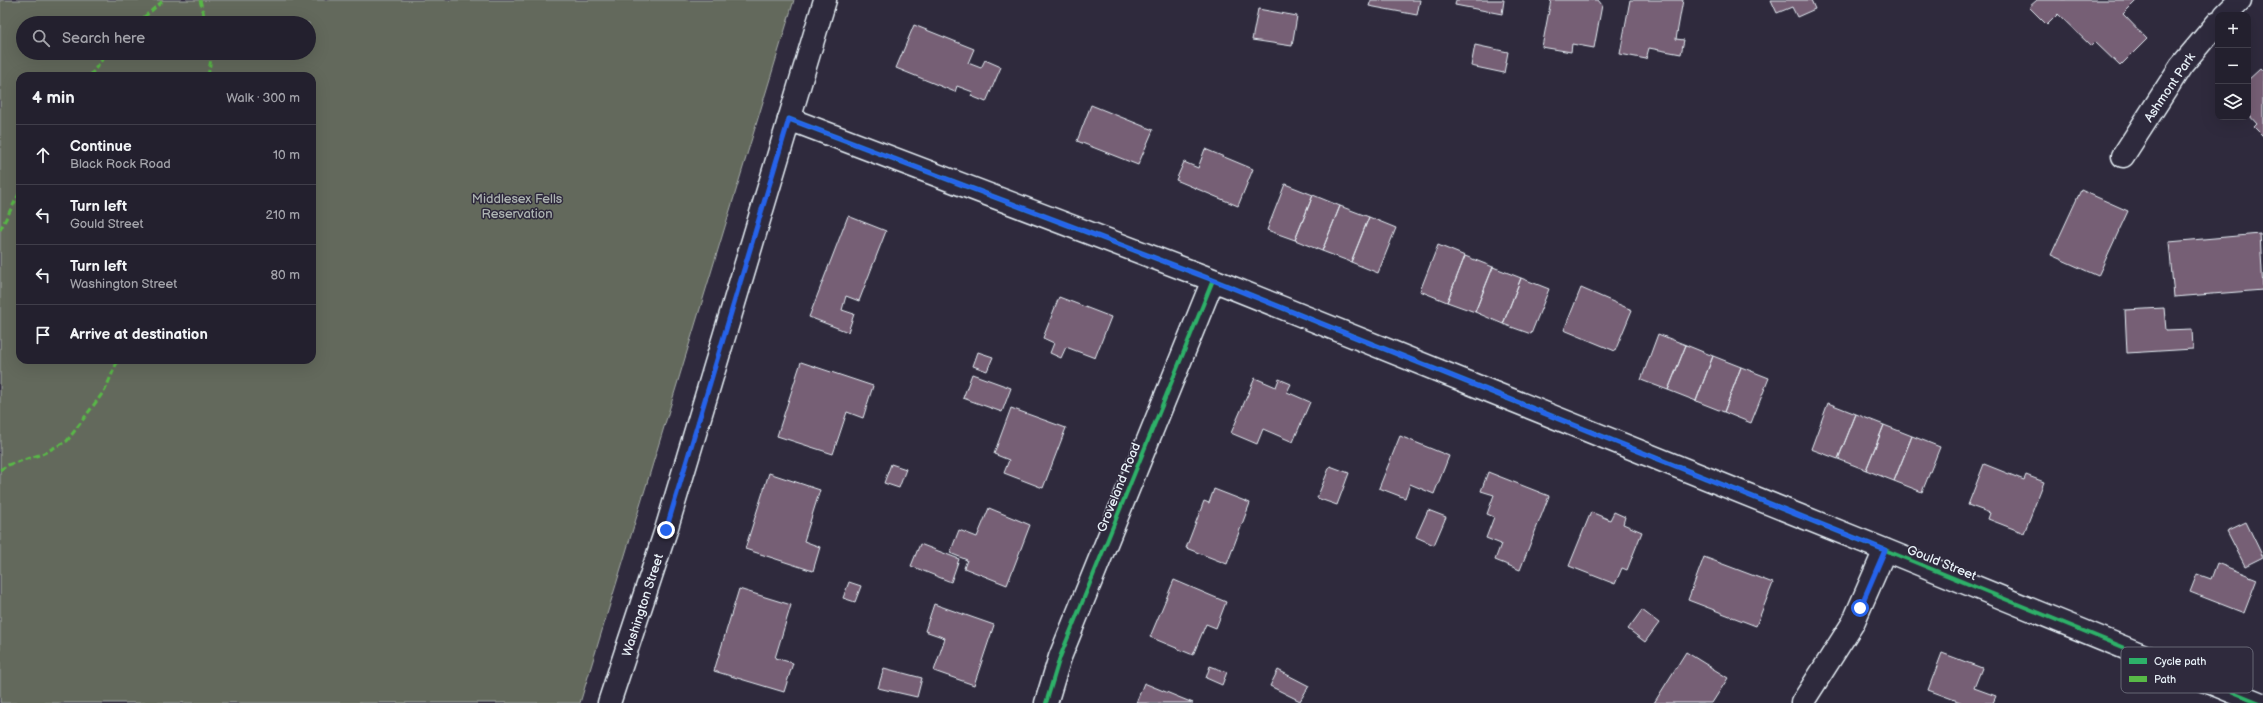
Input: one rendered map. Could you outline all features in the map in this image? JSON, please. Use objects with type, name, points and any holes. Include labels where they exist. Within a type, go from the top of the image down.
[{"type":"street","name":"Washington Street","points":[[610,703],[666,530],[825,0]]},
{"type":"street","points":[[2228,12],[2240,0]]},
{"type":"street","name":"Ashmont Park","points":[[2123,156],[2181,66],[2215,26]]},
{"type":"street","name":"Gould Street","points":[[789,119],[1213,280],[2123,647]]},
{"type":"street","name":"Groveland Road","points":[[1046,703],[1060,657],[1213,280]]},
{"type":"street","points":[[1802,703],[1853,623],[1885,550]]},
{"type":"street","name":"Gould Street","points":[[2235,693],[2260,703]]},
{"type":"green space","name":"Middlesex Fells Reservation","points":[[0,0],[794,0],[580,703],[0,703]]},
{"type":"building","points":[[1371,0],[1420,0],[1417,15],[1369,6]]},
{"type":"building","points":[[1456,0],[1504,0],[1502,14],[1455,5]]},
{"type":"building","points":[[1551,0],[1598,0],[1602,5],[1594,48],[1572,44],[1571,52],[1542,47]]},
{"type":"building","points":[[1630,0],[1683,0],[1676,39],[1684,40],[1681,54],[1649,48],[1646,59],[1620,54]]},
{"type":"building","points":[[1771,0],[1811,0],[1815,9],[1797,17],[1792,7],[1777,13]]},
{"type":"building","points":[[2037,0],[2137,0],[2123,14],[2147,39],[2120,66],[2095,42],[2091,46],[2058,14],[2047,25],[2029,7]]},
{"type":"building","points":[[1258,9],[1297,16],[1292,46],[1252,40]]},
{"type":"building","points":[[914,25],[974,49],[968,63],[981,68],[985,60],[1001,67],[986,102],[971,96],[973,92],[957,86],[955,92],[896,68]]},
{"type":"building","points":[[1475,45],[1508,52],[1504,73],[1471,66]]},
{"type":"building","points":[[2260,69],[2263,72],[2263,136],[2254,127],[2257,124],[2251,117],[2251,77]]},
{"type":"building","points":[[1091,105],[1153,130],[1138,165],[1077,141]]},
{"type":"building","points":[[1205,149],[1253,169],[1238,206],[1176,180],[1184,162],[1198,168]]},
{"type":"building","points":[[1285,184],[1313,195],[1295,240],[1267,230]]},
{"type":"building","points":[[2081,190],[2128,211],[2098,276],[2051,255]]},
{"type":"building","points":[[1313,195],[1340,206],[1322,251],[1295,240]]},
{"type":"building","points":[[1340,206],[1369,217],[1351,262],[1322,251]]},
{"type":"building","points":[[848,216],[886,231],[859,301],[846,296],[842,310],[854,314],[848,332],[809,317]]},
{"type":"building","points":[[1369,217],[1396,228],[1378,273],[1351,262]]},
{"type":"building","points":[[2260,234],[2263,290],[2174,297],[2169,242]]},
{"type":"building","points":[[1438,245],[1465,256],[1447,302],[1420,291]]},
{"type":"building","points":[[1465,256],[1493,267],[1475,312],[1447,302]]},
{"type":"building","points":[[1493,267],[1521,278],[1503,324],[1475,312]]},
{"type":"building","points":[[1521,278],[1549,289],[1531,334],[1503,324]]},
{"type":"building","points":[[1581,288],[1632,310],[1615,351],[1564,330]]},
{"type":"building","points":[[1059,297],[1111,317],[1095,358],[1066,347],[1061,358],[1050,353],[1054,343],[1043,338]]},
{"type":"building","points":[[2164,308],[2166,330],[2192,329],[2193,349],[2127,353],[2125,310]]},
{"type":"building","points":[[1658,334],[1686,345],[1668,390],[1641,380]]},
{"type":"building","points":[[1686,345],[1713,356],[1696,401],[1668,390]]},
{"type":"building","points":[[978,352],[993,357],[987,371],[973,366]]},
{"type":"building","points":[[1713,356],[1741,367],[1724,412],[1696,401]]},
{"type":"building","points":[[801,362],[873,386],[863,418],[847,412],[833,454],[777,436]]},
{"type":"building","points":[[1741,367],[1769,378],[1751,423],[1724,412]]},
{"type":"building","points":[[972,374],[1011,388],[1002,412],[963,398]]},
{"type":"building","points":[[1255,378],[1276,387],[1279,379],[1291,384],[1287,392],[1310,402],[1293,442],[1263,429],[1257,444],[1231,433]]},
{"type":"building","points":[[1828,403],[1856,414],[1838,459],[1811,449]]},
{"type":"building","points":[[1011,408],[1066,428],[1043,488],[1004,473],[1009,460],[994,454]]},
{"type":"building","points":[[1856,414],[1884,425],[1866,470],[1838,459]]},
{"type":"building","points":[[1884,425],[1912,436],[1894,481],[1866,470]]},
{"type":"building","points":[[1400,436],[1449,456],[1434,494],[1410,484],[1405,498],[1379,488]]},
{"type":"building","points":[[1912,436],[1940,447],[1922,492],[1894,481]]},
{"type":"building","points":[[891,464],[906,469],[899,488],[884,483]]},
{"type":"building","points":[[1984,464],[2024,480],[2026,475],[2044,482],[2024,533],[1988,519],[1990,513],[1968,505]]},
{"type":"building","points":[[1330,466],[1349,473],[1337,505],[1317,498]]},
{"type":"building","points":[[1488,472],[1549,496],[1520,570],[1495,560],[1501,544],[1486,538],[1494,517],[1487,514],[1494,495],[1481,491]]},
{"type":"building","points":[[769,473],[820,490],[804,541],[820,547],[813,571],[745,549]]},
{"type":"building","points":[[1214,489],[1250,503],[1227,564],[1186,548],[1204,501],[1209,503]]},
{"type":"building","points":[[989,508],[1030,525],[1007,585],[964,568],[967,560],[950,553],[959,530],[977,537]]},
{"type":"building","points":[[1428,510],[1446,517],[1434,545],[1416,537]]},
{"type":"building","points":[[1591,512],[1610,520],[1614,512],[1625,517],[1623,524],[1642,532],[1627,570],[1622,568],[1615,584],[1569,566]]},
{"type":"building","points":[[2246,522],[2263,557],[2245,566],[2227,531]]},
{"type":"building","points":[[920,544],[959,559],[951,582],[911,566]]},
{"type":"building","points":[[1704,557],[1773,583],[1756,626],[1688,600]]},
{"type":"building","points":[[2217,563],[2257,579],[2244,613],[2190,592],[2197,574],[2211,579]]},
{"type":"building","points":[[1174,580],[1226,602],[1216,628],[1206,624],[1193,655],[1150,637]]},
{"type":"building","points":[[849,582],[861,586],[855,602],[843,598]]},
{"type":"building","points":[[739,589],[791,605],[775,658],[793,663],[784,692],[714,671]]},
{"type":"building","points":[[934,604],[994,625],[974,685],[934,671],[945,638],[925,631]]},
{"type":"building","points":[[1642,610],[1659,623],[1645,642],[1628,629]]},
{"type":"building","points":[[1686,652],[1728,678],[1712,703],[1654,703]]},
{"type":"building","points":[[1942,653],[1982,668],[1974,688],[1996,696],[1993,703],[1963,703],[1928,690]]},
{"type":"building","points":[[1210,666],[1227,672],[1222,685],[1206,678]]},
{"type":"building","points":[[884,668],[922,678],[917,697],[878,688]]},
{"type":"building","points":[[1278,670],[1309,686],[1300,701],[1270,686]]},
{"type":"building","points":[[1144,683],[1193,703],[1136,703]]},
{"type":"marked path","points":[[145,16],[164,0]]},
{"type":"marked path","points":[[200,0],[204,16]]},
{"type":"marked path","points":[[93,72],[102,60]]},
{"type":"marked path","points":[[209,72],[211,60]]},
{"type":"marked path","points":[[0,230],[16,200]]},
{"type":"marked path","points":[[0,470],[8,465],[42,454],[67,441],[105,390],[116,364]]},
{"type":"cycle path","points":[[789,119],[1213,280],[2123,647]]},
{"type":"cycle path","points":[[1046,703],[1060,657],[1213,280]]},
{"type":"cycle path","points":[[2235,693],[2260,703]]},
{"type":"route","points":[[666,530],[789,119],[1213,280],[1885,550],[1860,608]]}]
